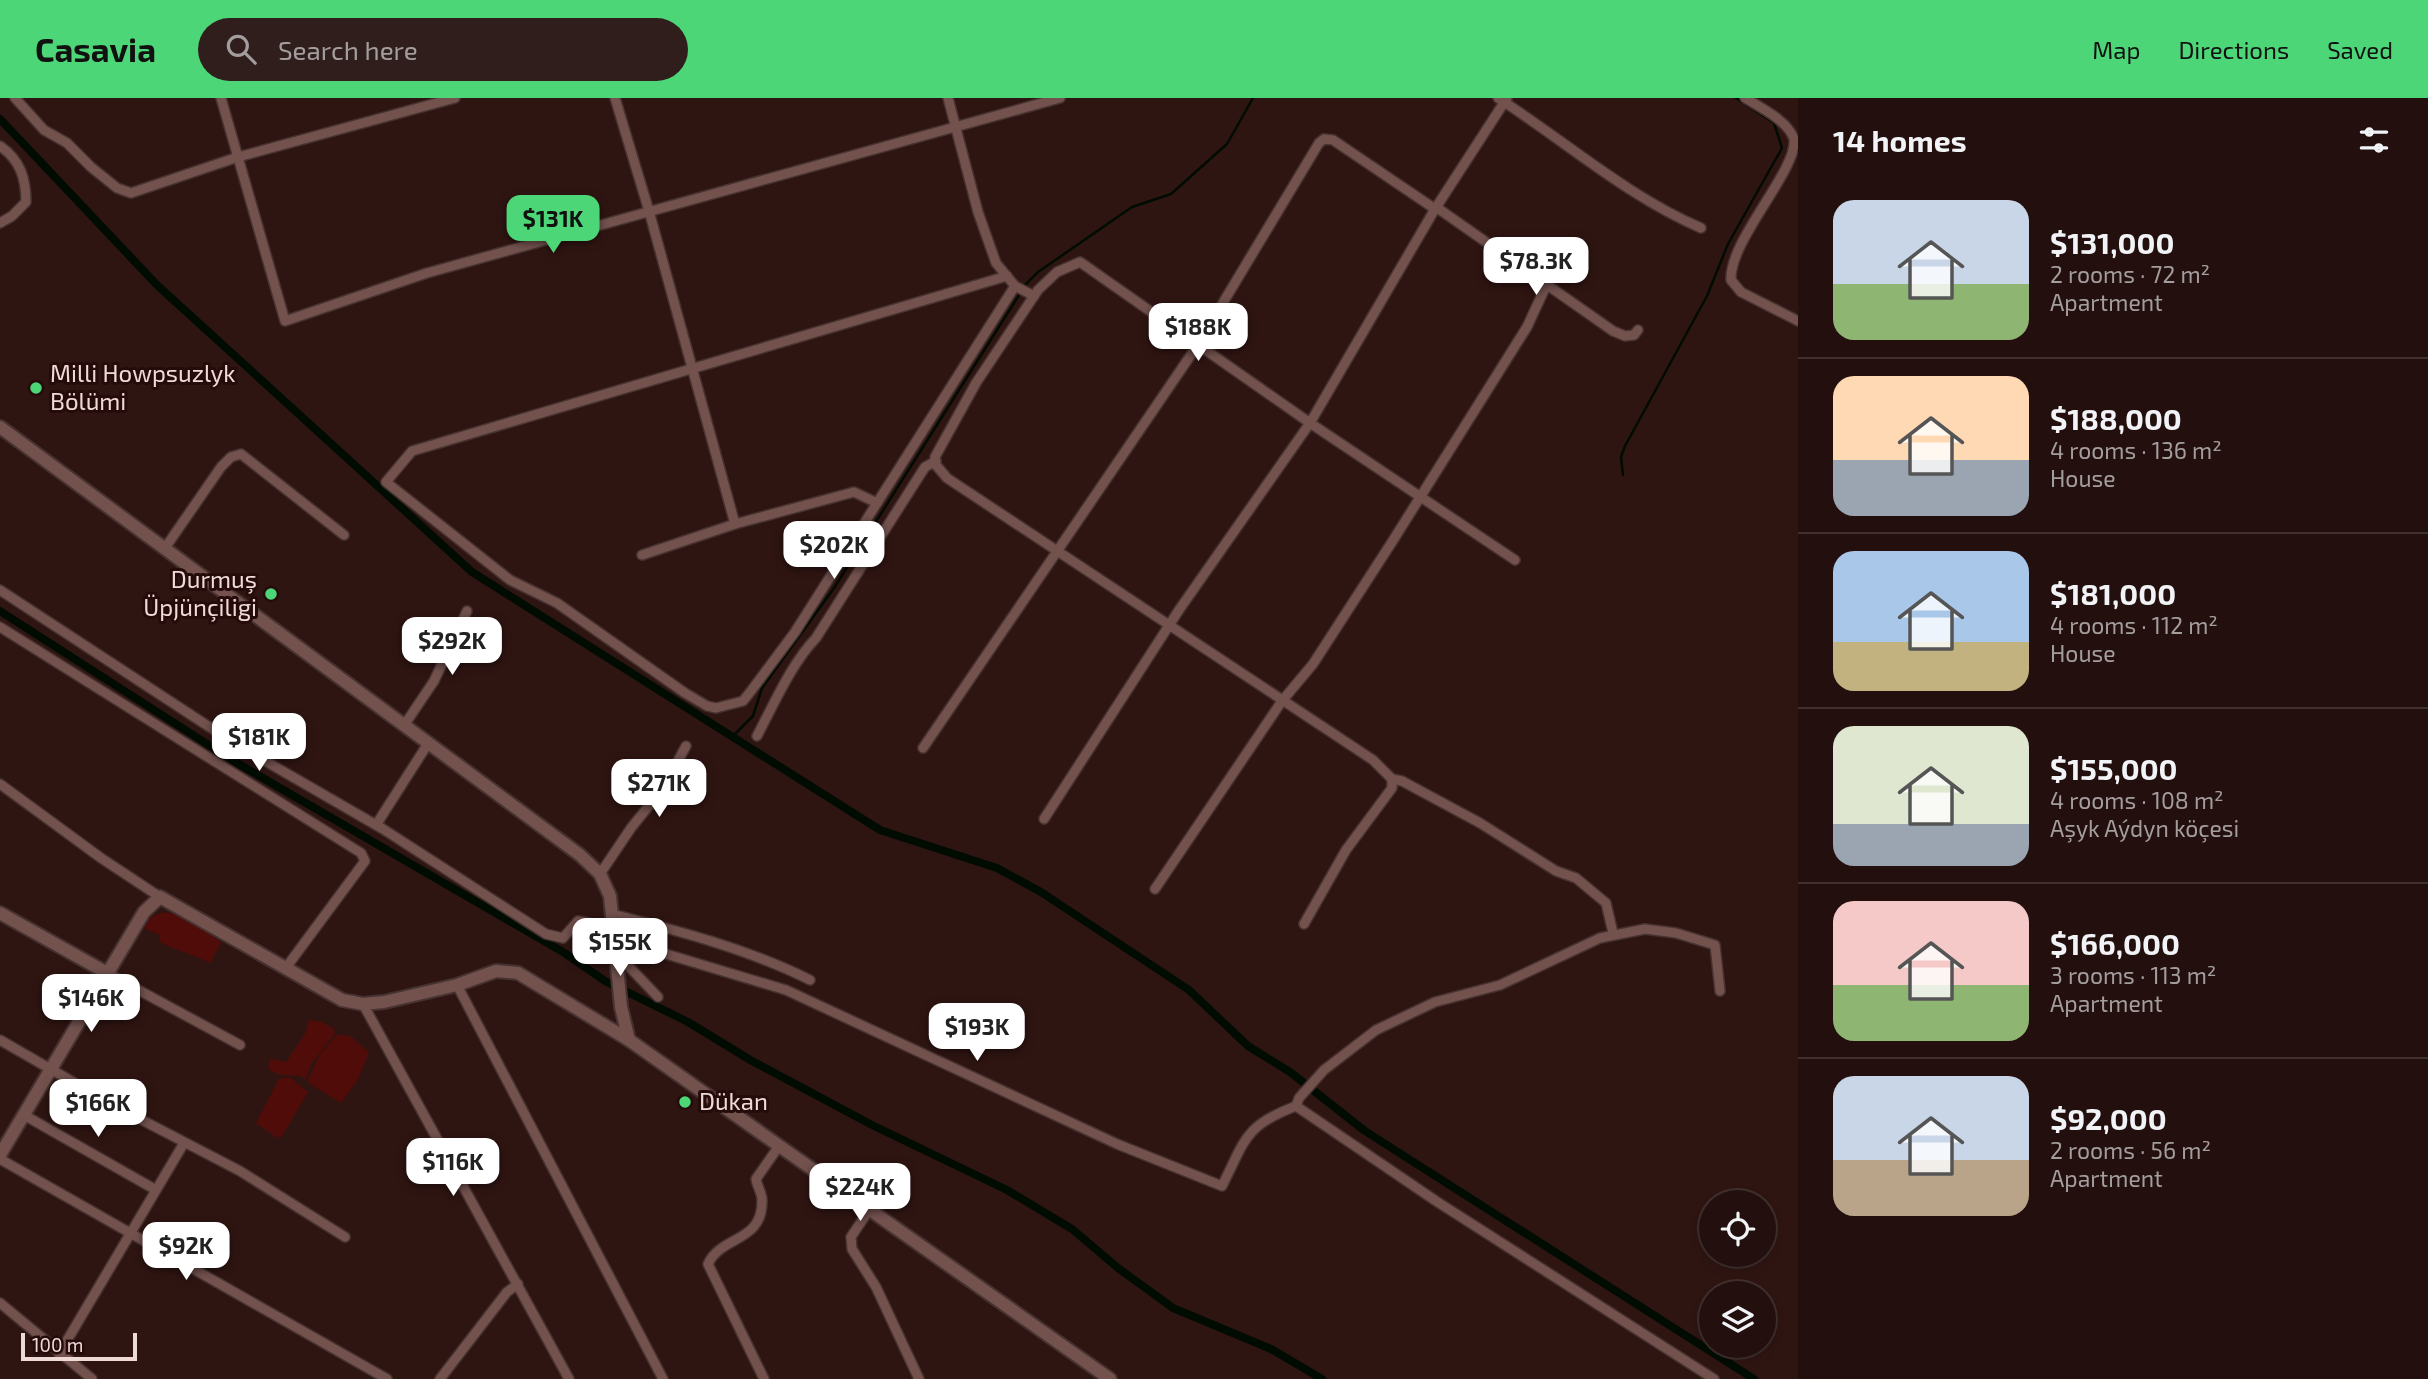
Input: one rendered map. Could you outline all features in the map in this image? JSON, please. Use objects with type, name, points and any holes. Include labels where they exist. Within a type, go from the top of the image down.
[{"type":"main road","points":[[0,427],[405,724],[580,855],[600,874],[610,896],[621,1007],[629,1040]]},
{"type":"main road","points":[[0,1157],[144,912],[160,897],[342,1000],[363,1004],[457,985],[496,971],[517,974],[629,1040],[1107,1378]]},
{"type":"main road","points":[[0,913],[107,974]]},
{"type":"street","points":[[15,98],[44,130],[67,143],[91,167],[125,191],[143,191],[238,157],[454,98]]},
{"type":"street","points":[[221,98],[285,321],[428,274],[1060,98]]},
{"type":"street","points":[[615,98],[735,524]]},
{"type":"street","points":[[948,98],[978,212],[996,263],[1016,287],[1032,295]]},
{"type":"street","points":[[1745,98],[1784,125],[1795,140],[1794,152],[1773,195],[1745,238],[1733,264],[1731,279],[1736,289],[1798,321]]},
{"type":"street","points":[[1044,819],[1171,626],[1310,423],[1436,208],[1504,99],[1628,188],[1672,216],[1701,228]]},
{"type":"street","points":[[923,748],[1197,346],[1324,139],[1336,142],[1436,208],[1613,331],[1625,336],[1634,335],[1638,330]]},
{"type":"street","points":[[0,146],[18,162],[26,194],[21,208],[0,223]]},
{"type":"street","points":[[757,736],[792,675],[795,662],[816,638],[925,467],[936,461],[948,430],[1032,295],[1057,272],[1080,262],[1197,346],[1419,498],[1515,560]]},
{"type":"street","points":[[1007,276],[412,451],[386,482],[510,580],[557,603],[685,693],[716,708],[736,705],[751,691],[795,632],[1016,287]]},
{"type":"street","points":[[1155,889],[1282,701],[1313,664],[1527,327],[1546,286]]},
{"type":"street","points":[[165,548],[221,467],[231,457],[241,454],[344,536]]},
{"type":"street","points":[[936,461],[947,478],[1373,760],[1392,779],[1402,781],[1480,823],[1556,872],[1576,878],[1602,898],[1608,909],[1611,926]]},
{"type":"street","points":[[642,555],[735,524],[854,492],[877,503]]},
{"type":"street","points":[[0,590],[234,743],[376,824],[546,934],[563,938],[578,921],[786,990],[1029,1104],[1208,1183],[1222,1186],[1245,1138],[1262,1120],[1296,1106],[1308,1088],[1346,1052],[1376,1030],[1435,1002],[1500,985],[1611,926],[1660,930],[1715,945],[1720,992]]},
{"type":"street","points":[[405,724],[434,681],[467,611]]},
{"type":"street","points":[[0,627],[361,853],[365,861],[285,969]]},
{"type":"street","points":[[376,824],[429,742]]},
{"type":"street","points":[[600,874],[631,828],[664,787],[686,746]]},
{"type":"street","points":[[1304,924],[1346,850],[1392,788],[1392,779]]},
{"type":"street","points":[[0,784],[101,858],[160,897]]},
{"type":"street","points":[[612,914],[760,957],[810,980]]},
{"type":"street","points":[[616,958],[645,981],[658,997]]},
{"type":"street","points":[[107,974],[240,1045]]},
{"type":"street","points":[[457,985],[663,1379]]},
{"type":"street","points":[[363,1004],[569,1379]]},
{"type":"street","points":[[0,1040],[184,1143],[240,1171],[345,1237]]},
{"type":"street","points":[[1296,1106],[1436,1201],[1714,1379]]},
{"type":"street","points":[[24,1115],[156,1190]]},
{"type":"street","points":[[59,1354],[184,1143]]},
{"type":"street","points":[[764,1379],[708,1264],[724,1248],[755,1228],[759,1221],[762,1198],[756,1179],[779,1146]]},
{"type":"street","points":[[0,1157],[130,1234],[387,1379]]},
{"type":"street","points":[[869,1210],[851,1237],[852,1248],[876,1287],[919,1379]]},
{"type":"street","points":[[440,1379],[507,1292],[518,1284]]},
{"type":"street","points":[[0,1303],[92,1379]]},
{"type":"shaded area","points":[[165,912],[188,920],[221,942],[210,963],[159,941],[160,935],[144,928],[152,916]]},
{"type":"shaded area","points":[[309,1020],[322,1022],[334,1029],[335,1034],[311,1064],[305,1080],[301,1076],[280,1075],[268,1069],[270,1059],[286,1062],[305,1034]]},
{"type":"shaded area","points":[[338,1034],[352,1037],[369,1053],[357,1081],[341,1103],[307,1082],[320,1054]]},
{"type":"shaded area","points":[[289,1077],[308,1092],[282,1136],[277,1138],[256,1123],[279,1079]]},
{"type":"waterway","points":[[1024,286],[1038,272],[1132,207],[1171,194],[1227,144],[1253,98]]},
{"type":"waterway","points":[[1623,475],[1621,457],[1625,446],[1707,296],[1728,244],[1782,148],[1774,123],[1736,98]]},
{"type":"waterway","points":[[0,119],[157,285],[472,572],[880,830],[997,868],[1041,892],[1189,990],[1248,1046],[1290,1072],[1365,1131],[1754,1379]]},
{"type":"waterway","points":[[732,737],[753,716],[762,688],[834,588],[1021,292]]},
{"type":"waterway","points":[[0,611],[232,760],[563,952],[605,981],[688,1022],[752,1061],[872,1125],[1007,1190],[1072,1229],[1118,1268],[1173,1308],[1271,1349],[1322,1379]]},
{"type":"place","name":"Milli Howpsuzlyk Bölümi","points":[[36,388]]},
{"type":"place","name":"Durmuş Üpjünçiligi","points":[[271,594]]},
{"type":"place","name":"Dükan","points":[[685,1102]]}]
